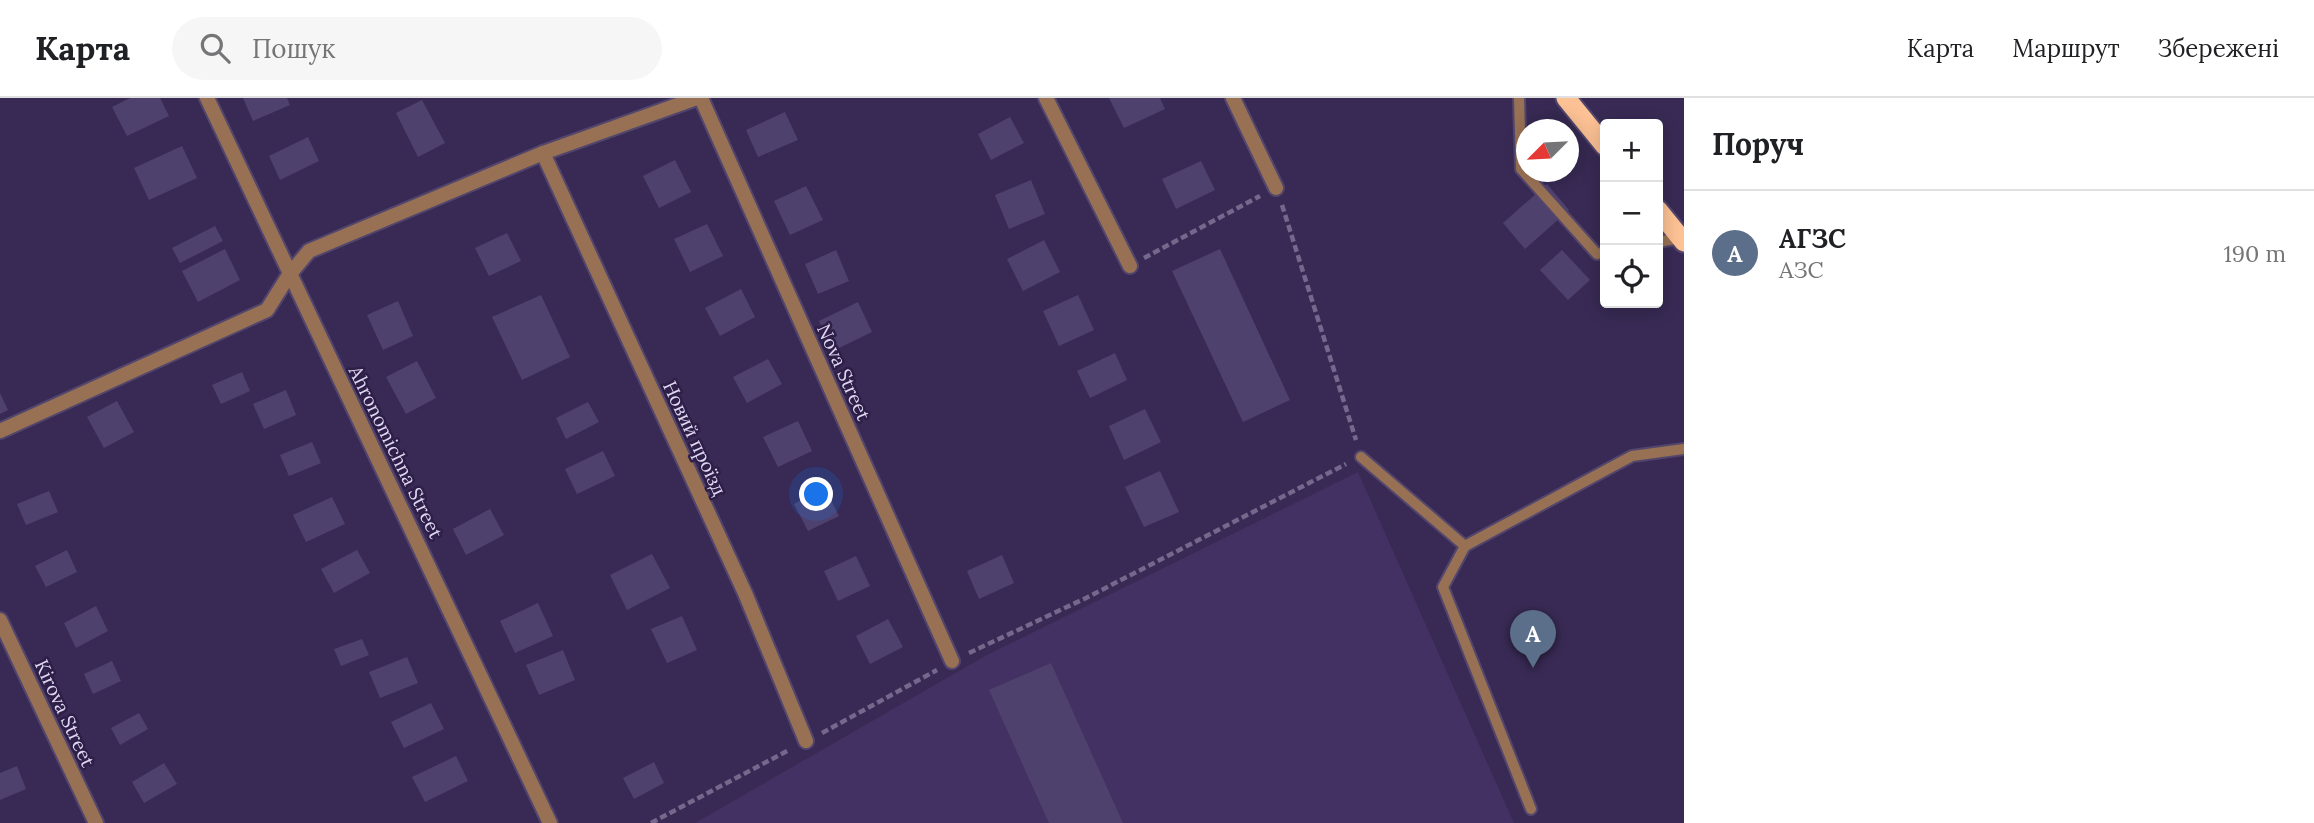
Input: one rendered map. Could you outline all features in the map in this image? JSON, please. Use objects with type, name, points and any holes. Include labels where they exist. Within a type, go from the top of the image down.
[{"type":"highway","points":[[1566,98],[1600,140]]},
{"type":"highway","points":[[1663,216],[1682,240]]},
{"type":"street","name":"Ahronomichna Street","points":[[206,98],[550,823]]},
{"type":"street","points":[[0,431],[267,310],[289,275],[309,251],[543,153],[699,98]]},
{"type":"street","name":"Nova Street","points":[[699,98],[952,661]]},
{"type":"street","points":[[1046,98],[1130,266]]},
{"type":"street","points":[[1233,98],[1276,188]]},
{"type":"street","name":"Новий проїзд","points":[[543,153],[745,593],[806,741]]},
{"type":"street","name":"Kirova Street","points":[[0,620],[96,823]]},
{"type":"lane","points":[[1519,98],[1521,169],[1597,254],[1600,253]]},
{"type":"lane","points":[[1663,242],[1682,240]]},
{"type":"lane","points":[[1531,809],[1443,587],[1465,546],[1632,456],[1684,449]]},
{"type":"lane","points":[[1361,457],[1465,546]]},
{"type":"path","points":[[651,823],[952,661],[1086,598],[1361,457],[1276,188],[1130,266]]},
{"type":"shaded area","points":[[1358,472],[1514,823],[695,823],[985,656]]},
{"type":"building","points":[[130,98],[160,98],[169,116],[127,136],[112,107]]},
{"type":"building","points":[[243,98],[287,98],[290,105],[253,121]]},
{"type":"building","points":[[1109,98],[1160,98],[1165,109],[1124,128]]},
{"type":"building","points":[[422,100],[445,143],[418,157],[396,113]]},
{"type":"building","points":[[785,112],[798,140],[758,157],[746,130]]},
{"type":"building","points":[[1010,117],[1024,143],[991,160],[978,134]]},
{"type":"building","points":[[308,137],[319,161],[280,180],[269,156]]},
{"type":"building","points":[[182,146],[197,178],[149,200],[134,168]]},
{"type":"building","points":[[675,160],[691,192],[659,208],[643,176]]},
{"type":"building","points":[[1201,161],[1215,190],[1176,209],[1162,179]]},
{"type":"building","points":[[1031,180],[1045,214],[1009,229],[995,195]]},
{"type":"building","points":[[1547,184],[1569,210],[1525,249],[1503,223]]},
{"type":"building","points":[[806,186],[823,220],[790,235],[774,201]]},
{"type":"building","points":[[707,224],[723,256],[690,272],[674,239]]},
{"type":"building","points":[[215,226],[223,241],[180,263],[172,248]]},
{"type":"building","points":[[507,233],[521,261],[489,276],[475,248]]},
{"type":"building","points":[[1044,240],[1060,272],[1023,291],[1007,259]]},
{"type":"building","points":[[225,249],[240,280],[198,302],[182,271]]},
{"type":"building","points":[[1220,249],[1290,400],[1243,422],[1172,271]]},
{"type":"building","points":[[836,250],[849,281],[818,294],[805,264]]},
{"type":"building","points":[[1562,250],[1590,280],[1568,300],[1540,270]]},
{"type":"building","points":[[741,289],[755,317],[720,336],[705,308]]},
{"type":"building","points":[[541,295],[570,357],[522,380],[492,317]]},
{"type":"building","points":[[1078,295],[1094,330],[1059,346],[1043,311]]},
{"type":"building","points":[[398,301],[413,336],[383,350],[367,315]]},
{"type":"building","points":[[858,302],[872,332],[833,351],[819,321]]},
{"type":"building","points":[[1115,353],[1127,380],[1090,398],[1077,371]]},
{"type":"building","points":[[768,359],[782,384],[747,403],[733,377]]},
{"type":"building","points":[[417,361],[436,398],[406,414],[386,377]]},
{"type":"building","points":[[242,372],[250,391],[221,404],[212,385]]},
{"type":"building","points":[[286,390],[296,415],[264,429],[253,404]]},
{"type":"building","points":[[0,393],[8,410],[0,414]]},
{"type":"building","points":[[117,401],[134,432],[104,448],[87,417]]},
{"type":"building","points":[[588,402],[599,422],[566,439],[556,418]]},
{"type":"building","points":[[1145,409],[1161,442],[1124,460],[1109,426]]},
{"type":"building","points":[[798,421],[812,451],[778,467],[763,437]]},
{"type":"building","points":[[312,442],[321,463],[289,476],[280,455]]},
{"type":"building","points":[[603,451],[615,476],[577,494],[565,469]]},
{"type":"building","points":[[1160,471],[1179,512],[1144,527],[1125,487]]},
{"type":"building","points":[[825,488],[839,516],[808,531],[794,504]]},
{"type":"building","points":[[49,491],[58,512],[26,525],[17,504]]},
{"type":"building","points":[[332,497],[345,524],[306,542],[293,515]]},
{"type":"building","points":[[490,509],[504,535],[466,555],[453,529]]},
{"type":"building","points":[[67,550],[77,572],[46,587],[35,566]]},
{"type":"building","points":[[357,550],[370,573],[334,593],[321,569]]},
{"type":"building","points":[[652,554],[670,588],[627,610],[610,575]]},
{"type":"building","points":[[1002,555],[1014,583],[979,599],[967,571]]},
{"type":"building","points":[[856,556],[870,586],[838,601],[824,571]]},
{"type":"building","points":[[538,603],[553,636],[515,653],[500,621]]},
{"type":"building","points":[[96,606],[108,631],[76,648],[64,623]]},
{"type":"building","points":[[682,616],[697,650],[667,663],[651,629]]},
{"type":"building","points":[[888,619],[903,647],[870,664],[856,636]]},
{"type":"building","points":[[362,639],[369,655],[341,666],[334,649]]},
{"type":"building","points":[[563,650],[575,680],[539,695],[526,665]]},
{"type":"building","points":[[407,657],[418,683],[380,698],[369,672]]},
{"type":"building","points":[[112,661],[121,681],[93,694],[84,674]]},
{"type":"building","points":[[1051,663],[1123,823],[1049,823],[989,690]]},
{"type":"building","points":[[431,703],[444,729],[404,748],[391,722]]},
{"type":"building","points":[[139,713],[148,729],[120,745],[111,728]]},
{"type":"building","points":[[456,756],[468,781],[425,802],[412,777]]},
{"type":"building","points":[[654,762],[664,783],[634,799],[623,778]]},
{"type":"building","points":[[164,763],[177,784],[144,803],[132,782]]},
{"type":"building","points":[[17,766],[26,789],[0,800],[0,773]]},
{"type":"place","name":"АГЗС","points":[[1533,668]]}]
